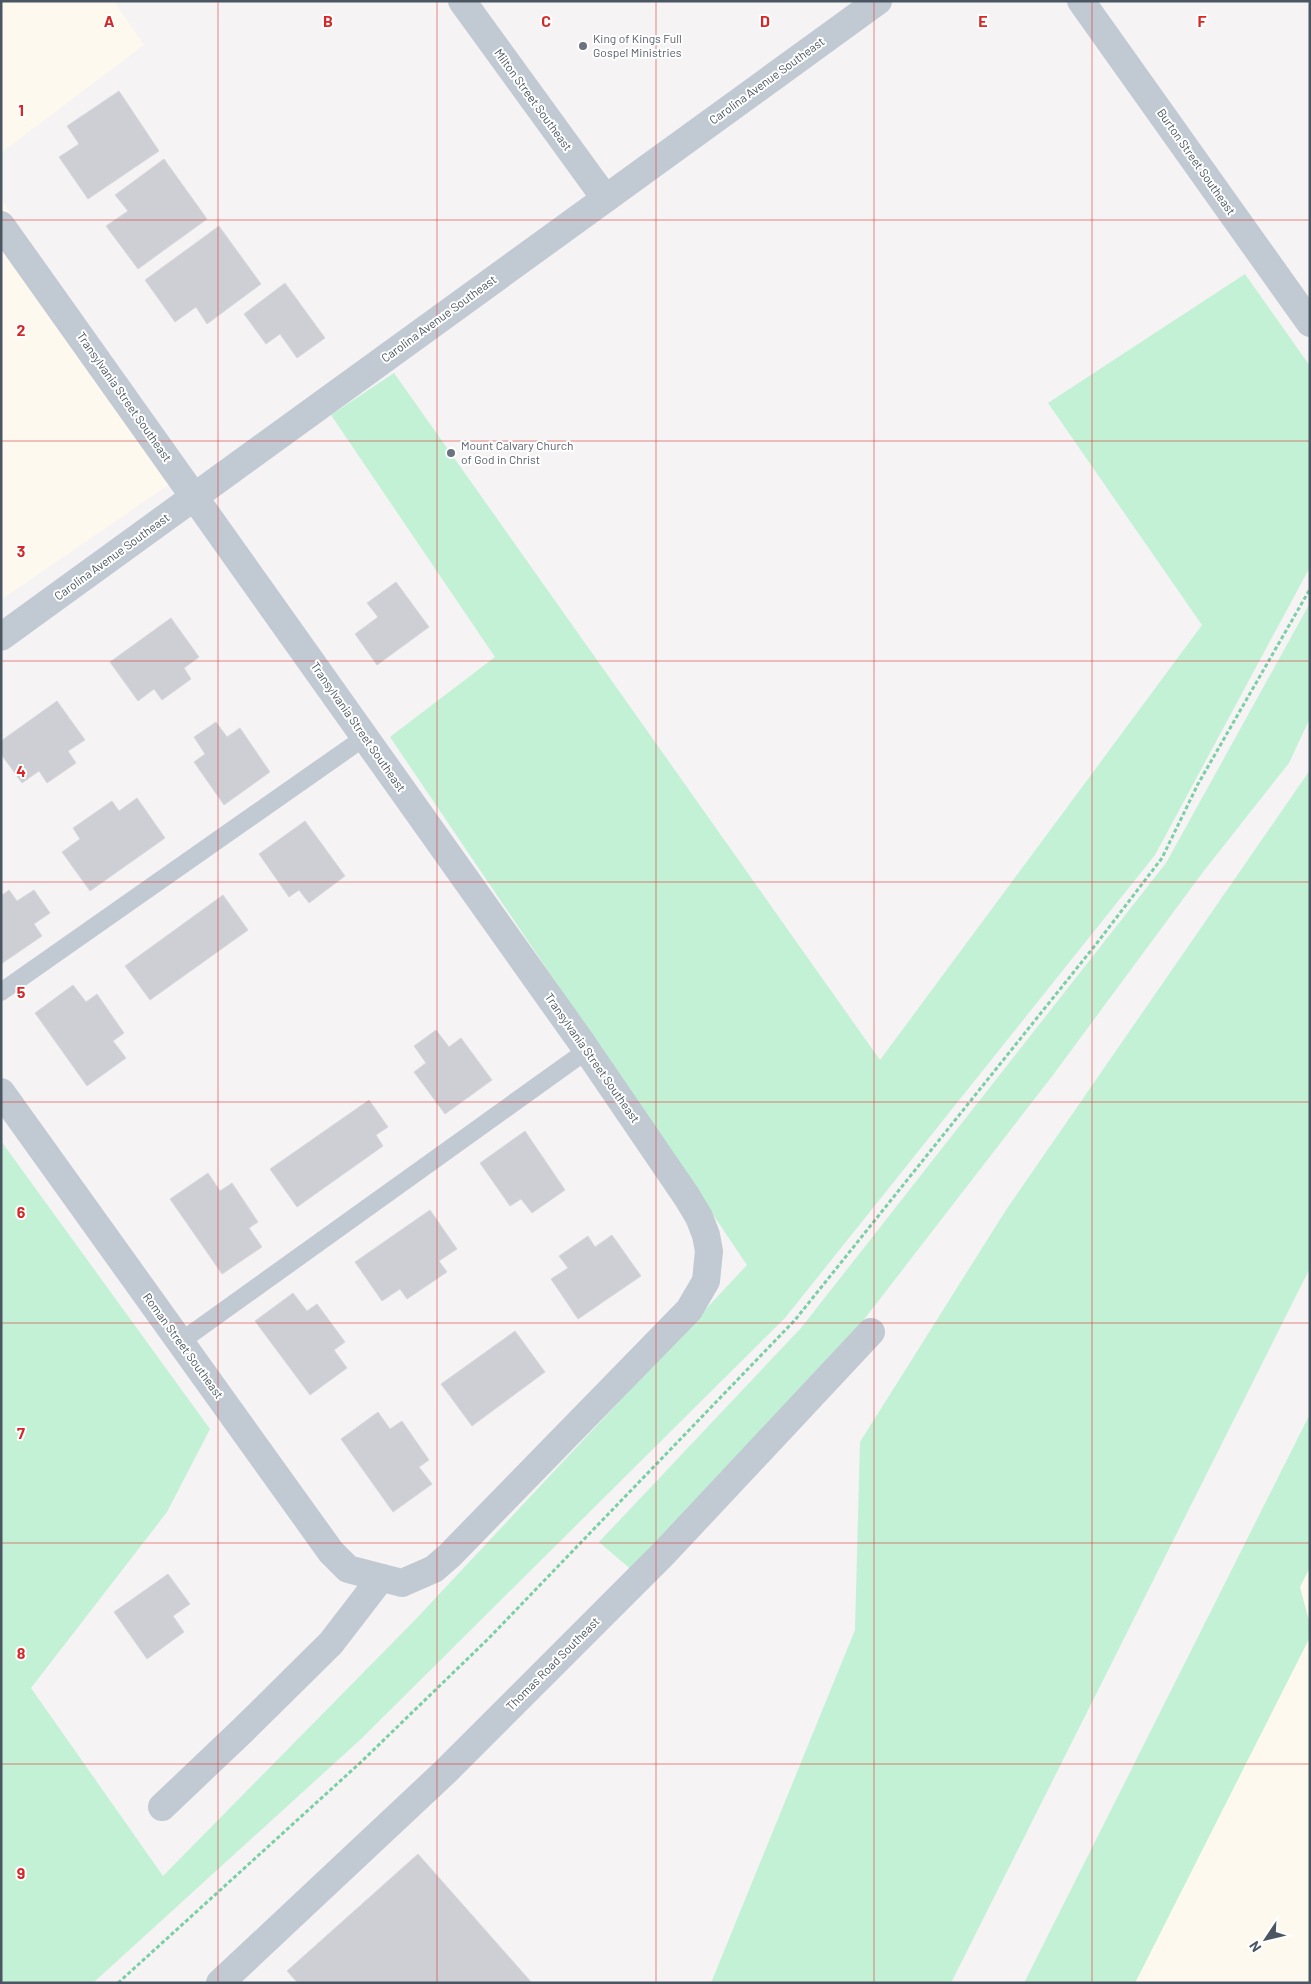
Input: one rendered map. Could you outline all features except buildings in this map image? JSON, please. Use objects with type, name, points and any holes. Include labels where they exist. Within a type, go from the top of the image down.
[{"type":"street","name":"Milton Street Southeast","points":[[462,1],[604,198]]},
{"type":"street","name":"Carolina Avenue Southeast","points":[[1,637],[878,1]]},
{"type":"street","name":"Burton Street Southeast","points":[[1081,1],[1310,323]]},
{"type":"street","name":"Transylvania Street Southeast","points":[[1,225],[586,1051],[687,1198],[699,1217],[706,1235],[709,1251],[706,1281],[689,1310],[450,1555],[434,1569],[402,1584],[381,1578]]},
{"type":"street","name":"Roman Street Southeast","points":[[1,1092],[331,1552],[348,1569],[381,1578]]},
{"type":"street","name":"Thomas Road Southeast","points":[[220,1983],[446,1771],[665,1552],[871,1332]]},
{"type":"street","points":[[162,1807],[250,1724],[331,1643],[381,1578]]},
{"type":"lane","points":[[1,992],[365,737]]},
{"type":"lane","points":[[180,1342],[586,1051]]},
{"type":"path","points":[[118,1983],[360,1763],[474,1652],[795,1320],[1091,951],[1162,858],[1198,784],[1310,589]]},
{"type":"shaded area","points":[[1,1],[114,1],[144,45],[1,153]]},
{"type":"shaded area","points":[[1,198],[180,477],[1,600]]},
{"type":"shaded area","points":[[1310,1567],[1310,1625],[1300,1587]]},
{"type":"shaded area","points":[[1310,1637],[1310,1983],[1135,1983]]},
{"type":"green space","points":[[1245,274],[1310,366],[1310,567],[1155,855],[785,1318],[361,1739],[93,1983],[1,1983],[1,1141],[210,1429],[167,1512],[31,1688],[163,1876],[415,1620],[747,1265],[390,737],[495,657],[331,415],[394,373],[880,1060],[1202,625],[1048,403]]},
{"type":"green space","points":[[1310,603],[1310,718],[1289,763],[1203,872],[1053,1075],[835,1357],[634,1572],[599,1542],[801,1328],[1166,863]]},
{"type":"green space","points":[[1310,770],[1310,1268],[951,1983],[711,1983],[855,1630],[860,1442],[1006,1210]]},
{"type":"green space","points":[[1310,1414],[1310,1567],[1300,1587],[1310,1625],[1310,1637],[1135,1983],[1024,1983]]},
{"type":"place","name":"King of Kings Full Gospel Ministries","points":[[583,46]]},
{"type":"place","name":"Mount Calvary Church of God in Christ","points":[[451,453]]}]
